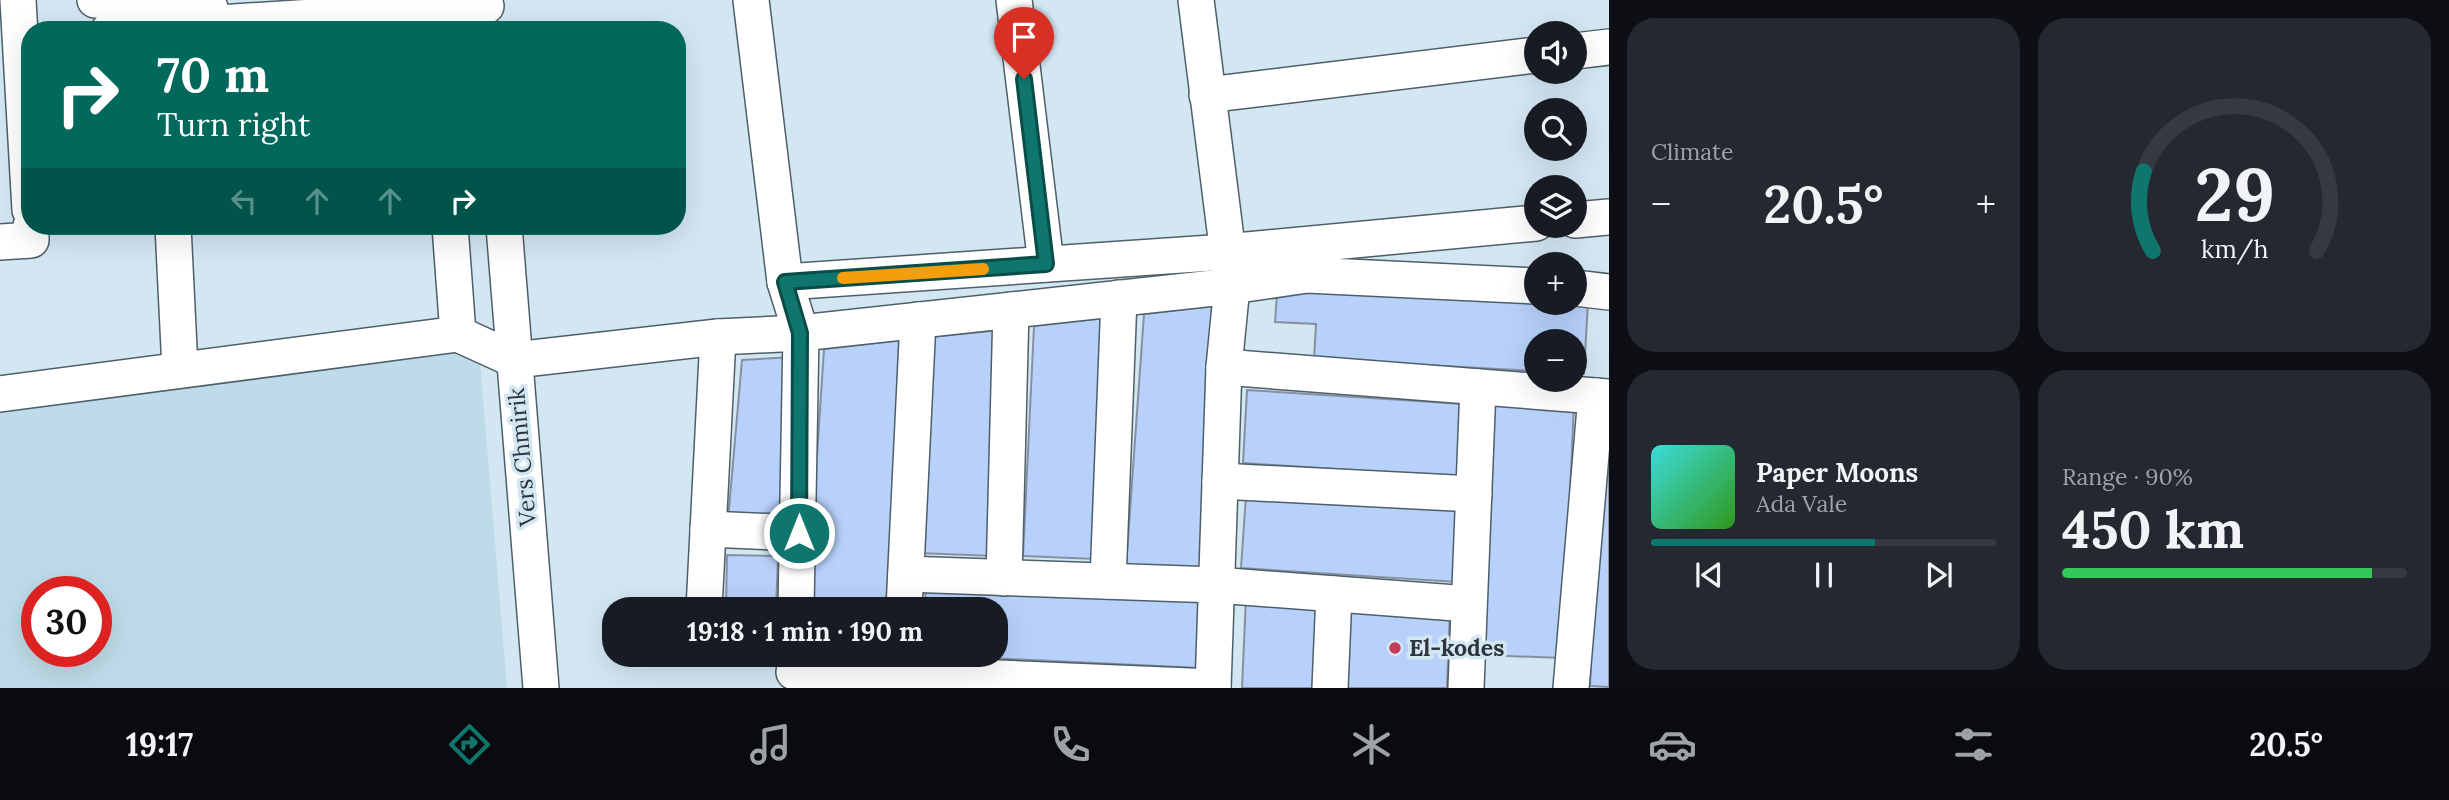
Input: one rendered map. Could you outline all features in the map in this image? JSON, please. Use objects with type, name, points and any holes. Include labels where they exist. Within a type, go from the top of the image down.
[{"type":"street","points":[[18,0],[17,35],[21,89]]},
{"type":"street","points":[[95,0],[162,15]]},
{"type":"street","points":[[751,0],[785,282],[800,333],[796,597]]},
{"type":"street","points":[[1014,0],[1046,264]]},
{"type":"street","points":[[794,672],[901,672],[1213,687],[1224,367],[1232,286],[1196,0]]},
{"type":"street","points":[[140,21],[162,15],[292,9],[487,12]]},
{"type":"street","points":[[1587,50],[1609,47]]},
{"type":"street","points":[[1207,95],[1524,56]]},
{"type":"street","points":[[1587,219],[1609,217]]},
{"type":"street","points":[[785,282],[1226,251],[1524,224]]},
{"type":"street","points":[[0,242],[32,240],[32,235]]},
{"type":"street","points":[[173,235],[180,369]]},
{"type":"street","points":[[451,235],[458,334]]},
{"type":"street","name":"Vers Chmirik","points":[[505,235],[541,688]]},
{"type":"street","points":[[0,394],[458,334],[514,360],[718,337],[800,333],[1232,286],[1307,275],[1524,285]]},
{"type":"street","points":[[1587,289],[1609,292]]},
{"type":"street","points":[[1108,581],[1119,298]]},
{"type":"street","points":[[1004,578],[1011,310]]},
{"type":"street","points":[[905,597],[918,320]]},
{"type":"street","points":[[705,597],[718,337]]},
{"type":"street","points":[[1224,367],[1603,397],[1571,688]]},
{"type":"street","points":[[1466,688],[1478,387]]},
{"type":"street","points":[[1220,481],[1474,494]]},
{"type":"street","points":[[708,529],[799,533]]},
{"type":"street","points":[[906,574],[1216,585],[1469,604]]},
{"type":"street","points":[[1330,688],[1334,594]]},
{"type":"shaded area","points":[[479,349],[507,688],[0,688],[0,409]]},
{"type":"building","points":[[1315,286],[1524,302],[1524,315],[1587,315],[1588,301],[1586,329],[1524,329],[1524,370],[1314,359],[1316,324],[1275,322],[1277,294]]},
{"type":"building","points":[[1214,306],[1201,570],[1126,567],[1144,314]]},
{"type":"building","points":[[1106,318],[1096,559],[1023,556],[1034,326]]},
{"type":"building","points":[[1002,330],[994,556],[918,553],[930,337]]},
{"type":"building","points":[[903,340],[887,597],[808,597],[824,349]]},
{"type":"building","points":[[791,357],[782,523],[728,520],[742,360]]},
{"type":"building","points":[[1247,390],[1463,404],[1458,477],[1243,463]]},
{"type":"building","points":[[1494,399],[1574,403],[1563,658],[1482,655]]},
{"type":"building","points":[[1602,405],[1609,405],[1609,687],[1590,686]]},
{"type":"building","points":[[1246,495],[1462,509],[1457,582],[1241,568]]},
{"type":"building","points":[[727,555],[778,556],[776,597],[726,597]]},
{"type":"building","points":[[926,583],[1204,596],[1201,668],[1008,659],[1008,597],[925,597]]},
{"type":"building","points":[[1246,597],[1321,601],[1318,688],[1242,688]]},
{"type":"building","name":"El-kodes","points":[[1343,601],[1450,608],[1447,688],[1341,688]]},
{"type":"slow traffic","points":[[843,278],[983,269]]},
{"type":"place","name":"El-kodes","points":[[1395,648]]},
{"type":"route","points":[[799,533],[800,333],[785,282],[1046,264],[1024,79]]}]
